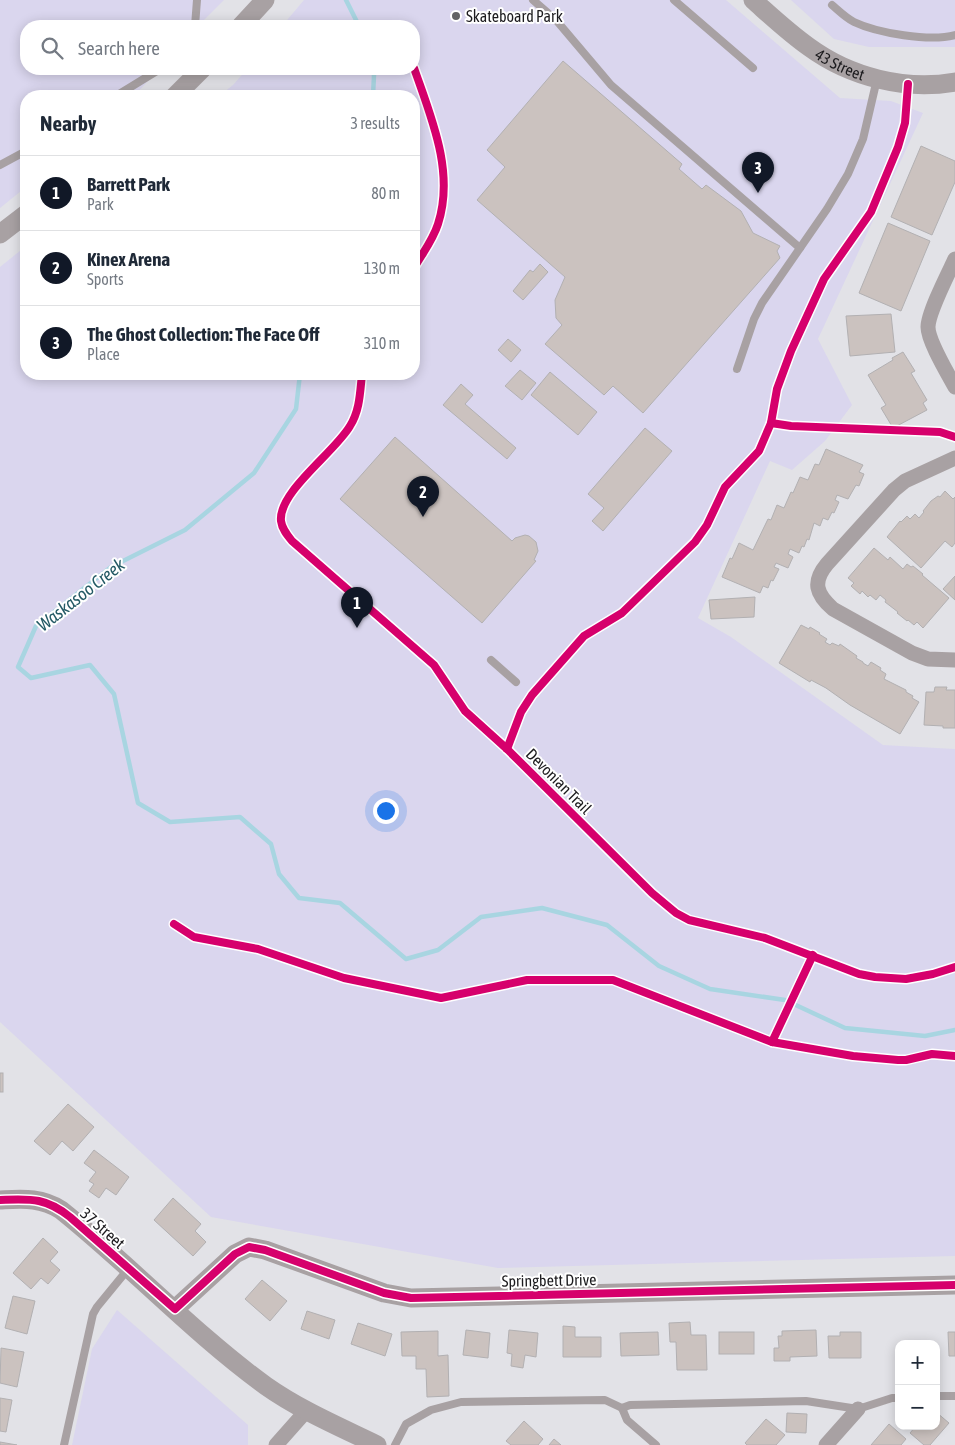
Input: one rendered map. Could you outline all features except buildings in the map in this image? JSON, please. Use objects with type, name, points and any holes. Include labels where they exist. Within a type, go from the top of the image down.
[{"type":"street","points":[[247,20],[265,0]]},
{"type":"street","name":"43 Street","points":[[753,0],[810,48],[837,63],[877,79],[910,84],[950,83]]},
{"type":"street","points":[[181,90],[196,75]]},
{"type":"street","points":[[0,234],[20,219]]},
{"type":"street","points":[[955,259],[928,327],[934,346],[955,387]]},
{"type":"street","points":[[955,458],[905,481],[894,490],[820,573],[817,584],[824,601],[833,608],[912,653],[928,659],[955,660]]},
{"type":"street","name":"37 Street","points":[[0,1200],[33,1199],[52,1204],[70,1217],[248,1372],[307,1410],[377,1445]]},
{"type":"street","name":"Springbett Drive","points":[[175,1309],[235,1254],[249,1248],[265,1250],[384,1293],[410,1298],[955,1285]]},
{"type":"street","points":[[826,1445],[858,1409]]},
{"type":"street","points":[[276,1445],[307,1410]]},
{"type":"lane","points":[[195,20],[197,0]]},
{"type":"lane","points":[[533,0],[556,20],[611,85],[800,248]]},
{"type":"lane","points":[[674,0],[753,68]]},
{"type":"lane","points":[[832,5],[852,21],[879,31],[931,37],[955,35]]},
{"type":"lane","points":[[126,90],[150,75]]},
{"type":"lane","points":[[737,369],[758,310],[827,209],[855,159],[863,139],[877,79]]},
{"type":"lane","points":[[0,165],[20,154]]},
{"type":"lane","points":[[491,660],[516,682]]},
{"type":"lane","points":[[64,1445],[93,1314],[129,1268]]},
{"type":"lane","points":[[940,1396],[953,1396],[955,1403]]},
{"type":"lane","points":[[622,1408],[630,1405],[806,1401],[858,1409],[895,1398]]},
{"type":"lane","points":[[395,1445],[406,1424],[431,1410],[461,1402],[606,1400],[622,1408],[627,1420],[656,1445]]},
{"type":"shaded area","points":[[0,0],[224,0],[204,20],[20,20],[20,75],[153,75],[140,90],[20,90],[20,192],[0,208]]},
{"type":"shaded area","points":[[304,0],[726,0],[840,98],[891,101],[923,113],[818,339],[852,405],[825,441],[792,470],[770,461],[698,618],[731,637],[883,745],[955,749],[955,1256],[498,1268],[211,1217],[0,1022],[0,267],[20,251],[20,380],[420,380],[420,90],[227,90],[242,75],[420,75],[420,20],[287,20]]},
{"type":"shaded area","points":[[791,0],[955,0],[955,47],[869,47],[834,39]]},
{"type":"shaded area","points":[[117,1310],[248,1425],[248,1445],[72,1445],[92,1349]]},
{"type":"waterway","name":"Waskasoo Creek","points":[[346,0],[356,20]]},
{"type":"waterway","name":"Waskasoo Creek","points":[[373,90],[374,75]]},
{"type":"waterway","name":"Waskasoo Creek","points":[[299,380],[296,409],[254,473],[185,530],[111,567],[36,626],[18,667],[31,678],[90,665],[114,694],[138,803],[170,822],[240,817],[271,844],[279,874],[299,898],[340,903],[406,959],[438,950],[481,917],[542,908],[607,925],[659,966],[710,989],[785,1000],[845,1028],[925,1036],[955,1030]]},
{"type":"cycle path","points":[[416,75],[434,125],[439,145],[444,185],[443,204],[438,224],[420,258]]},
{"type":"cycle path","points":[[507,749],[521,712],[532,695],[584,636],[622,613],[695,542],[707,525],[725,487],[759,451],[771,423],[777,389],[791,351],[824,279],[871,212],[898,147],[905,123],[908,84]]},
{"type":"cycle path","name":"Devonian Trail","points":[[361,380],[358,407],[350,426],[298,485],[282,510],[281,521],[285,532],[292,541],[434,665],[465,711],[507,749],[652,893],[676,913],[689,920],[765,938],[859,974],[906,979],[933,974],[955,967]]},
{"type":"cycle path","points":[[771,423],[791,426],[940,432],[955,437]]},
{"type":"cycle path","points":[[174,924],[194,937],[258,949],[344,978],[441,998],[527,980],[613,980],[772,1042],[853,1056],[898,1060],[932,1054],[955,1056]]},
{"type":"cycle path","points":[[772,1042],[813,955]]},
{"type":"cycle path","points":[[0,1200],[20,1199],[37,1201],[61,1210],[175,1309],[235,1254],[249,1247],[265,1250],[384,1293],[411,1298],[955,1285]]},
{"type":"place","name":"Skateboard Park","points":[[456,16]]},
{"type":"place","name":"The Ghost Collection: The Face Off","points":[[758,193]]},
{"type":"place","name":"Kinex Arena","points":[[423,517]]},
{"type":"place","name":"Barrett Park","points":[[357,628]]}]
